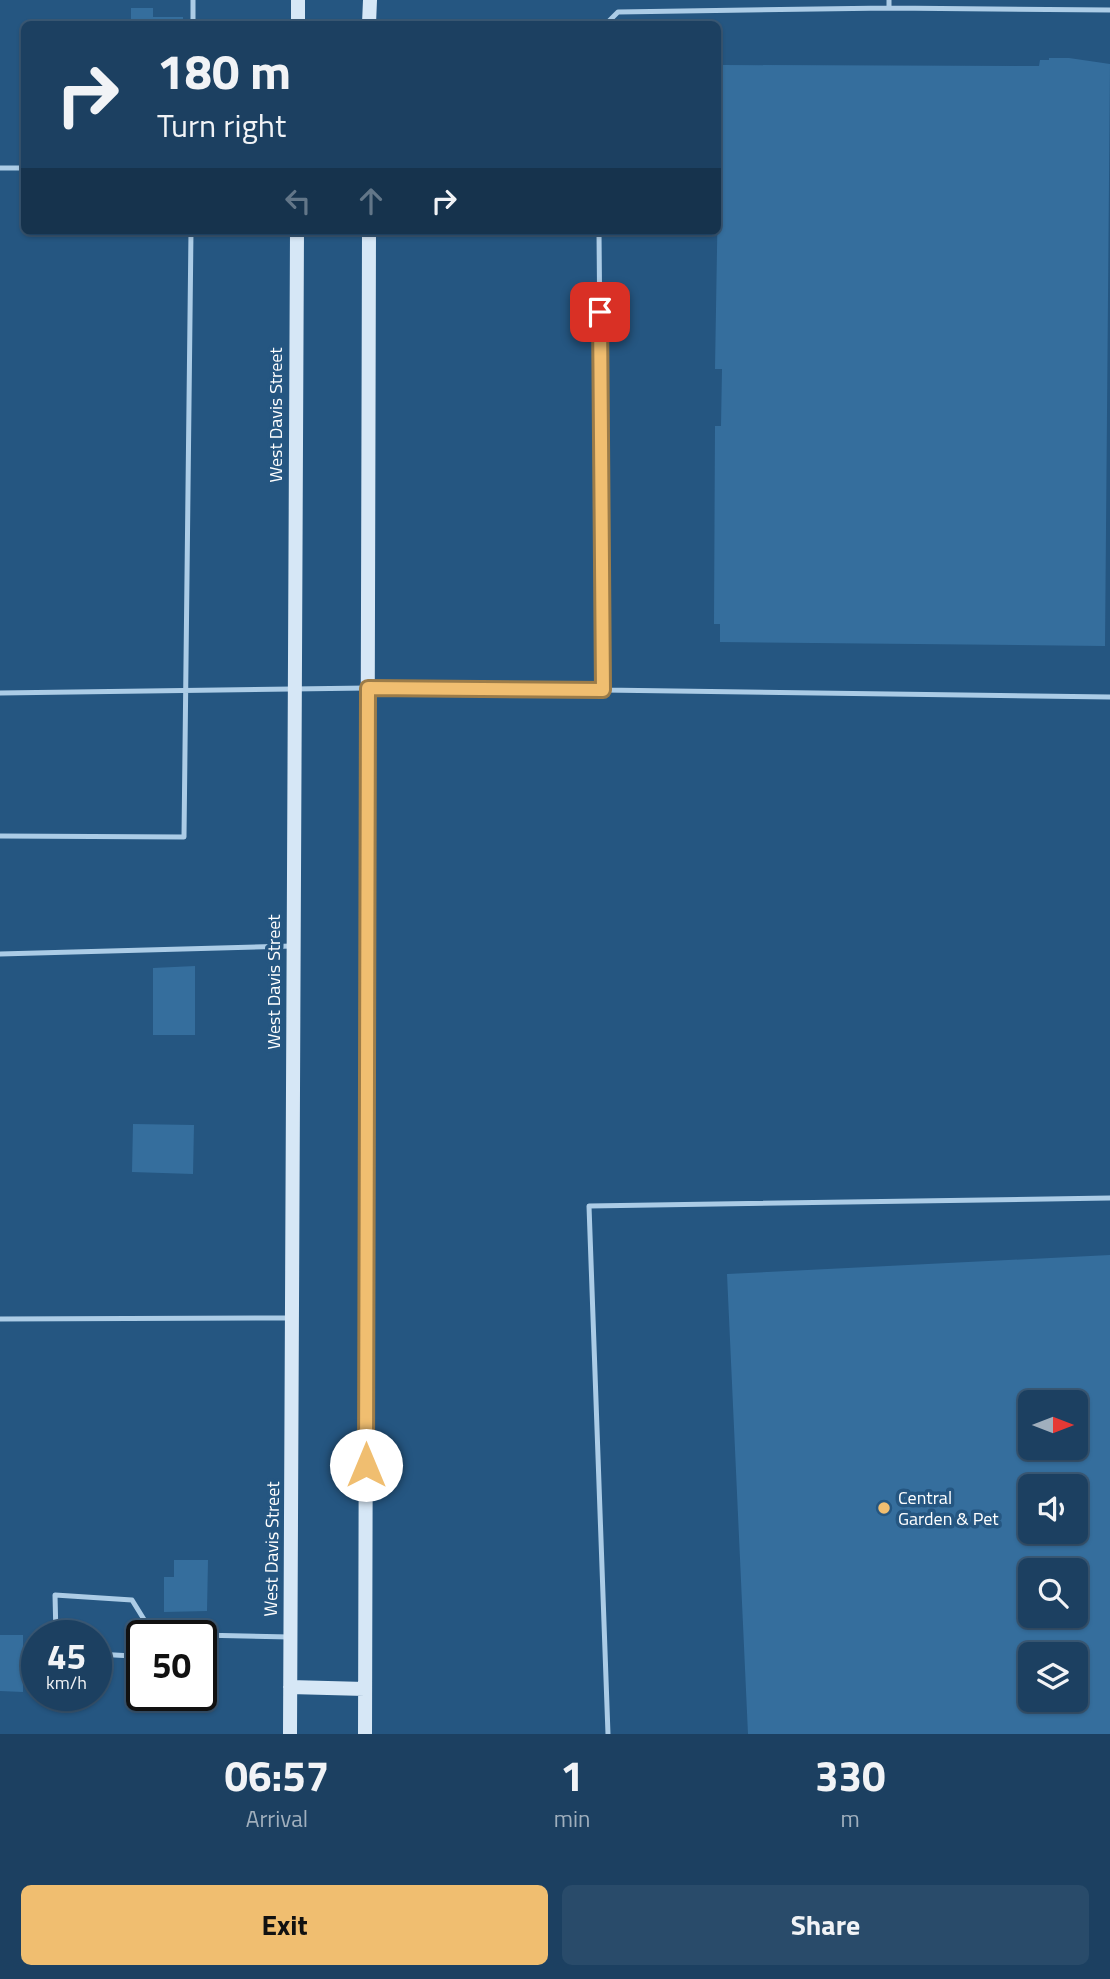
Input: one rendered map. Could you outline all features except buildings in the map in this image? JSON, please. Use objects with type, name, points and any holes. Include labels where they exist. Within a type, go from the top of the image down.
[{"type":"main road","points":[[298,0],[298,21]]},
{"type":"main road","points":[[369,0],[369,21]]},
{"type":"main road","name":"West Davis Street","points":[[290,1734],[297,235]]},
{"type":"main road","points":[[365,1734],[369,235]]},
{"type":"main road","points":[[290,1687],[365,1689]]},
{"type":"lane","points":[[192,21],[193,0]]},
{"type":"lane","points":[[889,0],[889,8]]},
{"type":"lane","points":[[609,21],[618,12],[889,8],[1110,10]]},
{"type":"lane","points":[[0,168],[21,168]]},
{"type":"lane","points":[[0,835],[184,837],[191,235]]},
{"type":"lane","points":[[599,235],[603,690]]},
{"type":"lane","points":[[0,693],[368,688],[1110,697]]},
{"type":"lane","points":[[0,954],[293,946]]},
{"type":"lane","points":[[608,1734],[589,1206],[1110,1198]]},
{"type":"lane","points":[[0,1319],[293,1318]]},
{"type":"lane","points":[[56,1620],[55,1595],[132,1600],[143,1620]]},
{"type":"lane","points":[[217,1636],[290,1637]]},
{"type":"place","name":"Central Garden & Pet","points":[[884,1508]]},
{"type":"route","points":[[366,1465],[368,688],[603,690],[600,312]]}]
